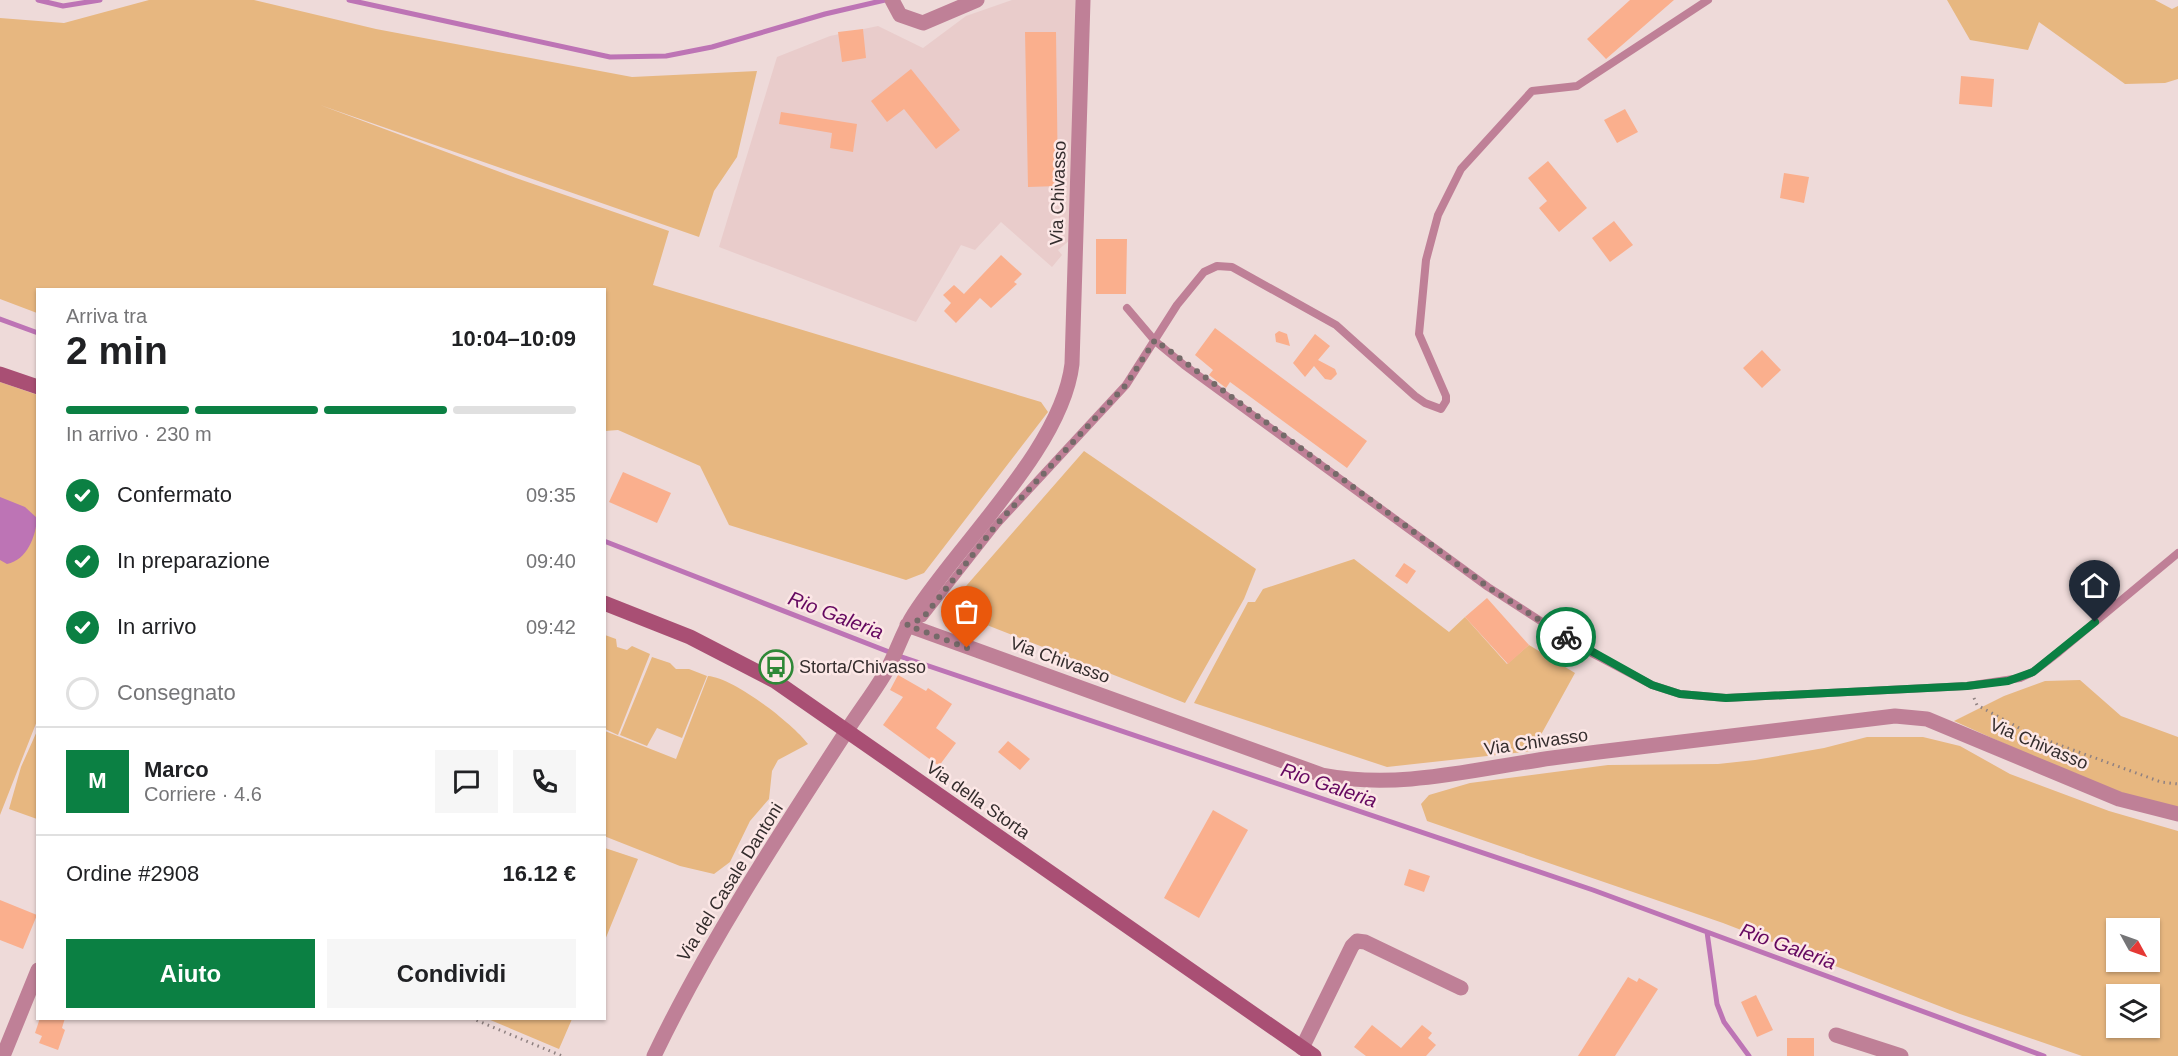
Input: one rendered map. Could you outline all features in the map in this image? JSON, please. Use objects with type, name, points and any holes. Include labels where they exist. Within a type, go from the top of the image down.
[{"type":"main road","points":[[0,374],[36,386]]},
{"type":"main road","name":"Via della Storta","points":[[606,604],[690,637],[775,681],[1308,1052]]},
{"type":"street","points":[[893,4],[905,18],[923,23],[977,0]]},
{"type":"street","name":"Via Chivasso","points":[[846,732],[885,673],[907,625],[1039,446],[1060,409],[1070,380],[1083,0]]},
{"type":"street","name":"Via Chivasso","points":[[907,625],[1311,771],[1343,779],[1415,780],[1548,759],[1895,716],[1927,719],[2119,799],[2178,813]]},
{"type":"street","name":"Via del Casale Dantoni","points":[[654,1056],[704,961],[846,732]]},
{"type":"street","points":[[1308,1052],[1352,946],[1357,941],[1365,942],[1461,988]]},
{"type":"street","points":[[3,1056],[36,975]]},
{"type":"street","points":[[1836,1035],[1901,1056]]},
{"type":"lane","points":[[907,625],[923,618],[997,524],[1126,385],[1177,304],[1211,267],[1224,265],[1336,325],[1415,396],[1441,409],[1446,396],[1419,334],[1426,260],[1438,215],[1461,169],[1532,91],[1577,86],[1708,0]]},
{"type":"lane","points":[[1127,308],[1155,340],[1488,587],[1584,649],[1652,685],[1680,694],[1726,698],[1967,686],[2008,681],[2033,672],[2178,553]]},
{"type":"path","points":[[1967,686],[1977,705],[2032,735],[2161,782],[2178,784]]},
{"type":"path","points":[[476,1020],[562,1056]]},
{"type":"shaded area","points":[[149,0],[254,0],[376,29],[632,77],[757,71],[737,157],[714,191],[699,237],[320,105],[516,178],[669,231],[653,285],[1041,402],[1048,412],[924,573],[906,580],[729,525],[700,466],[618,430],[606,431],[606,288],[36,288],[36,313],[0,299],[0,18],[64,23]]},
{"type":"shaded area","points":[[1012,0],[1075,0],[1073,243],[1069,241],[1058,250],[1062,255],[1052,267],[1001,222],[975,250],[961,245],[916,322],[719,247],[777,57],[830,36],[878,26],[923,48],[966,16]]},
{"type":"shaded area","points":[[1947,0],[2155,0],[2172,9],[2178,6],[2178,79],[2165,83],[2125,84],[2039,22],[2028,50],[1970,40]]},
{"type":"shaded area","points":[[0,382],[36,394],[36,724],[0,815]]},
{"type":"shaded area","points":[[1084,451],[1256,569],[1244,599],[1185,703],[946,609]]},
{"type":"shaded area","points":[[0,497],[25,507],[36,517],[36,525],[29,546],[20,558],[7,564],[0,560]]},
{"type":"shaded area","points":[[1354,559],[1449,632],[1465,617],[1507,664],[1529,645],[1575,673],[1532,751],[1387,767],[1194,703],[1248,602],[1255,602],[1263,589]]},
{"type":"shaded area","points":[[606,635],[616,639],[617,647],[627,650],[632,646],[650,654],[618,735],[606,729]]},
{"type":"shaded area","points":[[652,657],[670,663],[676,669],[689,669],[707,676],[682,738],[657,728],[647,746],[620,735]]},
{"type":"shaded area","points":[[708,676],[732,685],[762,703],[808,744],[778,760],[772,771],[769,799],[750,821],[730,862],[714,874],[680,866],[606,837],[606,731],[676,759]]},
{"type":"shaded area","points":[[2080,680],[2121,716],[2178,737],[2178,809],[2114,793],[1954,721],[2004,696],[2045,681]]},
{"type":"shaded area","points":[[36,733],[36,819],[9,809],[21,767]]},
{"type":"shaded area","points":[[1867,737],[1923,737],[1960,746],[2010,774],[2109,811],[2178,831],[2178,1056],[2082,1056],[1960,1014],[1723,923],[1427,821],[1421,804],[1429,795],[1470,783],[1608,765],[1718,764],[1824,748]]},
{"type":"shaded area","points":[[606,849],[638,859],[606,938]]},
{"type":"shaded area","points":[[490,1020],[572,1020],[559,1049]]},
{"type":"building","points":[[1630,0],[1674,0],[1606,59],[1587,39]]},
{"type":"building","points":[[863,29],[866,58],[842,62],[838,32]]},
{"type":"building","points":[[1025,32],[1056,32],[1058,186],[1028,187]]},
{"type":"building","points":[[911,69],[960,130],[936,149],[904,109],[887,122],[871,101]]},
{"type":"building","points":[[1961,76],[1994,79],[1992,107],[1959,104]]},
{"type":"building","points":[[1625,109],[1638,132],[1617,143],[1604,120]]},
{"type":"building","points":[[781,112],[857,124],[853,152],[830,148],[832,133],[779,124]]},
{"type":"building","points":[[1548,161],[1587,208],[1559,232],[1539,208],[1547,201],[1528,178]]},
{"type":"building","points":[[1784,173],[1809,177],[1804,203],[1780,198]]},
{"type":"building","points":[[1614,221],[1633,245],[1610,262],[1592,238]]},
{"type":"building","points":[[1096,239],[1127,239],[1126,294],[1096,294]]},
{"type":"building","points":[[1001,255],[1022,274],[1014,282],[1017,284],[991,308],[980,298],[956,323],[944,311],[951,303],[943,295],[954,285],[964,294]]},
{"type":"building","points":[[1215,328],[1367,441],[1347,468],[1230,382],[1226,388],[1209,375],[1213,370],[1195,355]]},
{"type":"building","points":[[1279,331],[1287,334],[1290,346],[1276,342],[1275,334]]},
{"type":"building","points":[[1315,334],[1330,346],[1318,360],[1335,369],[1337,374],[1331,380],[1325,379],[1314,366],[1305,377],[1293,363]]},
{"type":"building","points":[[1762,350],[1781,370],[1762,388],[1743,368]]},
{"type":"building","points":[[623,472],[671,493],[657,523],[609,502]]},
{"type":"building","points":[[1404,563],[1416,571],[1407,584],[1395,576]]},
{"type":"building","points":[[1487,598],[1529,645],[1508,664],[1465,617]]},
{"type":"building","points":[[898,675],[926,691],[928,688],[952,704],[936,728],[956,743],[939,766],[883,725],[903,697],[890,690]]},
{"type":"building","points":[[1008,741],[1030,759],[1020,770],[998,752]]},
{"type":"building","points":[[1213,810],[1248,830],[1199,918],[1164,898]]},
{"type":"building","points":[[1409,869],[1430,876],[1424,892],[1404,885]]},
{"type":"building","points":[[0,900],[36,915],[23,949],[0,940]]},
{"type":"building","points":[[1628,977],[1637,982],[1639,978],[1658,989],[1615,1056],[1578,1056]]},
{"type":"building","points":[[1756,995],[1773,1030],[1757,1037],[1741,1002]]},
{"type":"building","points":[[39,1020],[64,1020],[62,1028],[65,1030],[58,1050],[39,1043],[42,1036],[35,1033]]},
{"type":"building","points":[[1372,1025],[1401,1048],[1422,1025],[1432,1033],[1428,1038],[1436,1045],[1426,1056],[1366,1056],[1354,1047]]},
{"type":"building","points":[[1787,1038],[1814,1038],[1814,1056],[1787,1056]]},
{"type":"waterway","points":[[38,0],[63,6],[100,0]]},
{"type":"waterway","points":[[349,0],[610,57],[666,56],[712,47],[825,14],[885,0]]},
{"type":"waterway","name":"Rio Galeria","points":[[0,319],[36,332]]},
{"type":"waterway","name":"Rio Galeria","points":[[606,542],[902,657],[1593,890],[2044,1056]]},
{"type":"waterway","points":[[1707,932],[1717,1004],[1724,1022],[1749,1056]]},
{"type":"way so far","points":[[967,648],[907,625],[923,618],[997,524],[1126,385],[1155,340],[1184,364],[1488,587],[1566,637]]},
{"type":"place","name":"Storta/Chivasso","points":[[776,667]]},
{"type":"route","points":[[1566,637],[1652,685],[1697,697],[1726,698],[1967,686],[2008,681],[2033,672],[2095,622]]}]
